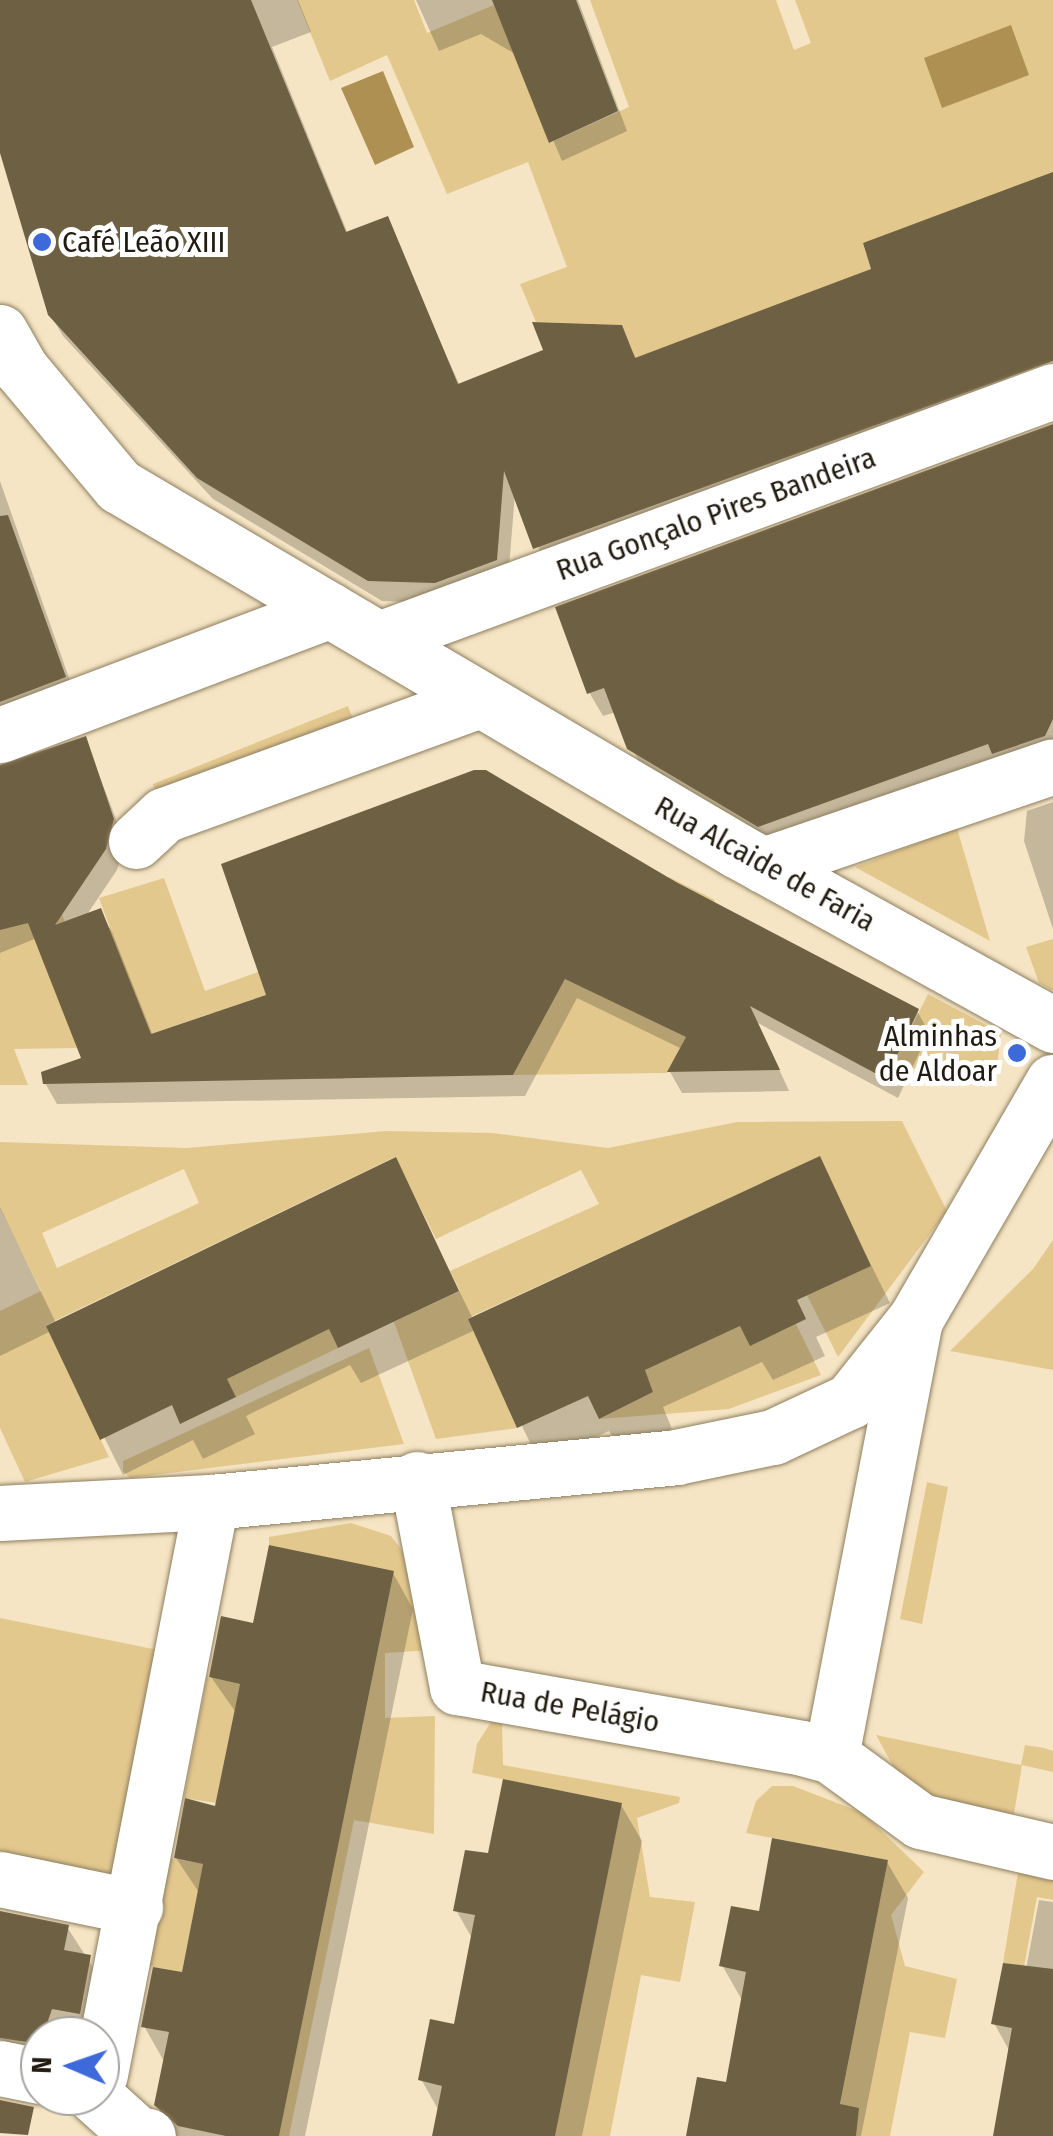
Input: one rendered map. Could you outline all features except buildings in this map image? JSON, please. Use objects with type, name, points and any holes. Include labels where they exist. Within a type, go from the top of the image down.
[{"type":"street","name":"Rua Alcaide de Faria","points":[[0,332],[100,471],[380,638],[478,702],[1053,1025]]},
{"type":"street","name":"Rua Gonçalo Pires Bandeira","points":[[380,638],[1053,391]]},
{"type":"street","points":[[0,735],[330,610]]},
{"type":"street","points":[[136,841],[164,815],[478,702]]},
{"type":"street","points":[[764,866],[1053,766]]},
{"type":"street","points":[[0,1514],[211,1502],[676,1456],[773,1438],[850,1401],[916,1318],[1053,1082]]},
{"type":"street","points":[[831,1756],[916,1318]]},
{"type":"street","name":"Rua de Pelágio","points":[[417,1479],[457,1686],[831,1756],[920,1821],[1053,1852]]},
{"type":"street","points":[[112,2016],[211,1502]]},
{"type":"street","points":[[0,1879],[135,1907]]},
{"type":"street","points":[[117,2116],[136,2134],[148,2136]]},
{"type":"shaded area","points":[[297,0],[414,0],[427,33],[494,5],[550,143],[629,107],[590,0],[776,0],[794,50],[811,43],[795,0],[1053,0],[1053,194],[863,243],[871,269],[641,374],[621,325],[536,322],[520,284],[567,267],[528,162],[447,194],[387,55],[330,81]]},
{"type":"shaded area","points":[[1011,25],[1029,75],[942,108],[924,58]]},
{"type":"shaded area","points":[[383,71],[414,147],[375,165],[341,88]]},
{"type":"shaded area","points":[[348,706],[354,721],[158,798],[153,784]]},
{"type":"shaded area","points":[[957,828],[990,941],[855,867]]},
{"type":"shaded area","points":[[669,877],[715,900],[652,1020],[686,1037],[667,1073],[513,1075],[568,974],[637,941]]},
{"type":"shaded area","points":[[164,878],[205,991],[258,972],[306,975],[344,1079],[319,1079],[306,1051],[228,1054],[212,1013],[151,1034],[142,1012],[67,1020],[77,1048],[14,1049],[28,1085],[0,1085],[0,927],[58,905],[73,942],[110,928],[99,898]]},
{"type":"shaded area","points":[[1053,939],[1053,991],[1039,983],[1026,947]]},
{"type":"shaded area","points":[[928,994],[1001,1033],[997,1066],[891,1069]]},
{"type":"shaded area","points":[[902,1121],[947,1211],[838,1357],[807,1295],[871,1266],[819,1157],[468,1318],[517,1428],[436,1439],[394,1322],[460,1291],[450,1271],[599,1204],[581,1170],[436,1239],[395,1157],[46,1325],[109,1457],[25,1482],[0,1428],[0,1311],[41,1291],[0,1208],[0,1142],[186,1148],[387,1131],[492,1133],[608,1148],[737,1122]],"holes":[[[184,1169],[199,1203],[57,1268],[42,1233]]]},
{"type":"shaded area","points":[[1053,1240],[1053,1370],[950,1351],[1033,1269]]},
{"type":"shaded area","points":[[796,1324],[821,1375],[729,1409],[599,1419],[653,1392],[645,1370],[740,1326],[751,1345]]},
{"type":"shaded area","points":[[329,1329],[338,1348],[236,1397],[227,1379]]},
{"type":"shaded area","points":[[369,1348],[404,1444],[130,1478],[123,1471],[123,1461]]},
{"type":"shaded area","points":[[927,1482],[948,1487],[922,1624],[900,1619]]},
{"type":"shaded area","points":[[351,1523],[391,1536],[407,1557],[431,1650],[385,1653],[385,1718],[435,1716],[434,1834],[354,1820],[289,2136],[279,2136],[394,1572],[269,1545],[269,1537]]},
{"type":"shaded area","points":[[0,1618],[158,1650],[111,1876],[0,1861]]},
{"type":"shaded area","points":[[207,1677],[240,1684],[216,1803],[184,1798]]},
{"type":"shaded area","points":[[491,1722],[502,1723],[503,1765],[680,1797],[679,1803],[637,1818],[650,1897],[695,1902],[680,1982],[641,1975],[610,2136],[555,2136],[622,1803],[472,1773],[477,1744]]},
{"type":"shaded area","points":[[876,1735],[1021,1765],[1025,1745],[1044,1748],[1053,1751],[1053,1772],[1022,1765],[1013,1820],[931,1803],[893,1766]]},
{"type":"shaded area","points":[[772,1786],[793,1786],[863,1813],[924,1872],[891,1915],[905,1966],[957,1979],[945,2038],[910,2032],[890,2136],[834,2136],[888,1860],[746,1833],[756,1801]]},
{"type":"shaded area","points":[[171,1858],[203,1864],[182,1972],[147,1966]]},
{"type":"shaded area","points":[[1018,1872],[1053,1878],[1053,1900],[1037,1897],[1024,1967],[1003,1963]]},
{"type":"place","name":"Café Leão XIII","points":[[42,242]]},
{"type":"place","name":"Alminhas de Aldoar","points":[[1017,1053]]}]
